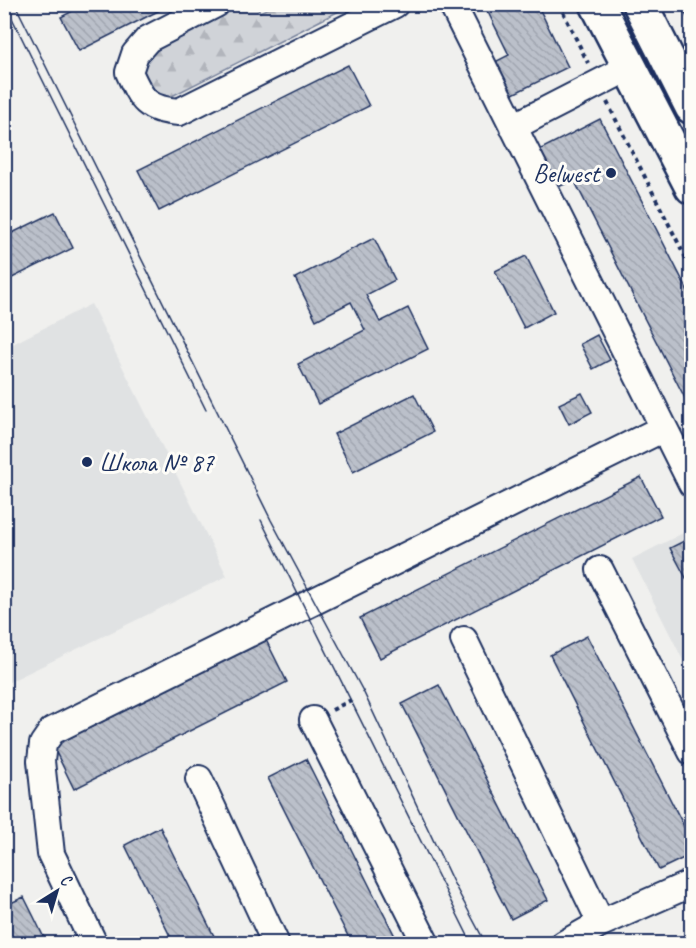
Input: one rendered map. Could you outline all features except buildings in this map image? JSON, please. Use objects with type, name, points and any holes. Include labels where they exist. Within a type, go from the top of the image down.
[{"type":"main road","points":[[597,4],[628,68],[692,187]]},
{"type":"main road","points":[[640,4],[682,66],[692,107]]},
{"type":"lane","points":[[216,4],[148,39],[135,54],[129,72],[142,100],[159,110],[179,112],[395,4]]},
{"type":"lane","points":[[452,4],[692,484]]},
{"type":"lane","points":[[513,127],[628,68]]},
{"type":"lane","points":[[94,944],[51,854],[41,761],[44,744],[52,731],[664,428]]},
{"type":"lane","points":[[600,570],[692,752]]},
{"type":"lane","points":[[465,640],[601,923]]},
{"type":"lane","points":[[313,720],[426,944]]},
{"type":"lane","points":[[199,780],[276,944]]},
{"type":"lane","points":[[564,944],[601,923],[691,885]]},
{"type":"path","points":[[559,4],[692,270]]},
{"type":"shaded area","name":"Школа № 87","points":[[91,304],[227,576],[5,684],[5,348]]},
{"type":"shaded area","points":[[691,529],[691,676],[632,559]]},
{"type":"green space","points":[[236,5],[255,5],[260,12],[275,5],[351,5],[170,97],[159,98],[149,94],[137,66],[141,53]]},
{"type":"tram line","points":[[5,4],[206,410]]},
{"type":"tram line","points":[[15,4],[271,520],[364,693],[452,880],[486,944]]},
{"type":"tram line","points":[[261,520],[472,944]]},
{"type":"place","name":"Belwest","points":[[611,173]]},
{"type":"place","name":"Школа № 87","points":[[87,462]]}]
